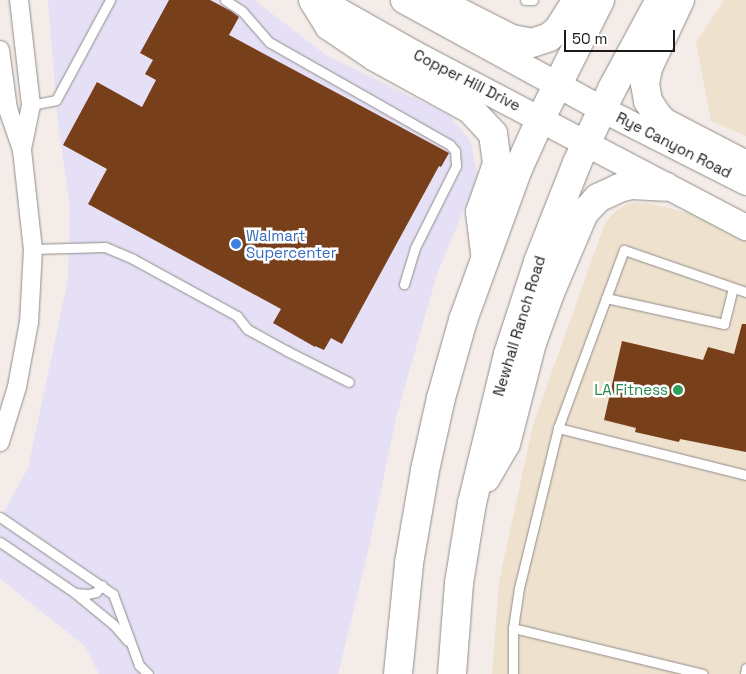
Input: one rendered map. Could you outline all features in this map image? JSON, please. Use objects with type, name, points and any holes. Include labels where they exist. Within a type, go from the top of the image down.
[{"type":"main road","points":[[313,0],[329,26],[375,57],[470,109],[493,134],[497,164],[480,212],[485,256]]},
{"type":"main road","name":"Copper Hill Drive","points":[[320,0],[414,53],[615,157],[666,187]]},
{"type":"main road","points":[[403,0],[602,109]]},
{"type":"main road","points":[[435,0],[512,39],[532,43],[549,37],[558,30],[577,0]]},
{"type":"main road","points":[[398,674],[409,563],[427,461],[443,389],[463,320],[518,169],[540,118],[600,0]]},
{"type":"main road","name":"Newhall Ranch Road","points":[[452,674],[459,583],[472,503],[494,404],[511,345],[538,262],[586,142],[660,0]]},
{"type":"main road","points":[[680,0],[648,68],[645,84],[648,101],[657,116],[665,123],[746,165]]},
{"type":"main road","name":"Rye Canyon Road","points":[[602,109],[746,182]]},
{"type":"main road","points":[[472,503],[506,444],[532,343],[553,284],[584,213],[598,198],[631,185],[666,187],[746,227]]},
{"type":"street","points":[[19,0],[31,105],[22,150]]},
{"type":"street","points":[[0,50],[8,110],[22,150],[33,249],[30,322],[16,387],[0,442]]},
{"type":"lane","points":[[31,105],[56,100],[110,0]]},
{"type":"lane","points":[[225,0],[242,10],[269,42],[450,145],[455,151],[456,166],[418,241],[404,284]]},
{"type":"lane","points":[[525,0],[533,0]]},
{"type":"lane","points":[[33,249],[105,247],[133,259],[237,316],[247,329],[287,352],[349,382]]},
{"type":"lane","points":[[512,674],[513,628],[519,588],[558,428],[624,250],[746,292]]},
{"type":"lane","points":[[606,298],[724,324],[733,288]]},
{"type":"lane","points":[[558,428],[746,475]]},
{"type":"lane","points":[[0,517],[113,594],[139,665],[148,674]]},
{"type":"lane","points":[[0,542],[75,593],[114,625],[132,647]]},
{"type":"lane","points":[[75,593],[88,594],[96,592],[102,585]]},
{"type":"lane","points":[[513,628],[703,674]]},
{"type":"lane","points":[[745,674],[746,668]]},
{"type":"shaded area","points":[[48,0],[254,0],[326,55],[449,115],[470,140],[478,176],[437,274],[396,418],[370,543],[338,674],[99,674],[85,646],[0,579],[0,519],[28,468],[68,279],[70,207],[58,124]]},
{"type":"shaded area","points":[[724,0],[746,0],[746,136],[711,121],[696,42]]},
{"type":"shaded area","points":[[629,203],[648,203],[688,213],[746,240],[746,674],[492,674],[499,582],[533,425],[605,223],[616,211]]},
{"type":"building","points":[[169,0],[210,0],[231,11],[239,17],[229,35],[449,153],[441,167],[439,166],[342,344],[331,338],[324,350],[315,347],[273,323],[281,309],[88,204],[107,169],[63,145],[97,82],[142,107],[156,80],[145,74],[153,60],[140,53]]},
{"type":"building","name":"LA Fitness","points":[[742,324],[746,324],[746,452],[680,439],[679,442],[635,432],[636,428],[604,420],[622,341],[703,360],[708,347],[734,354]]},
{"type":"place","name":"Walmart Supercenter","points":[[236,244]]},
{"type":"place","name":"LA Fitness","points":[[678,390]]}]
